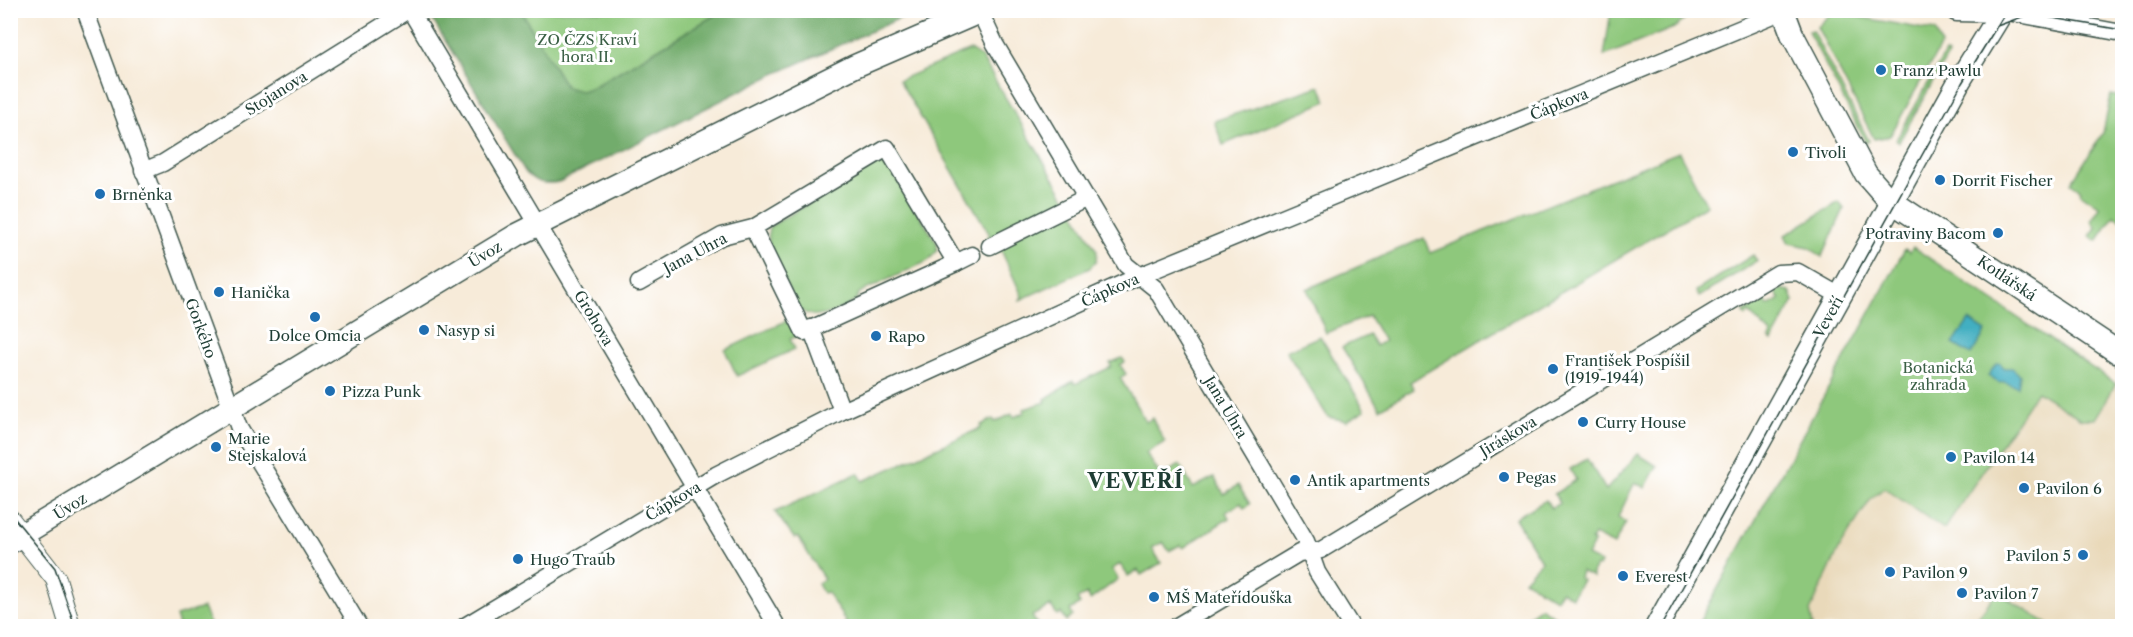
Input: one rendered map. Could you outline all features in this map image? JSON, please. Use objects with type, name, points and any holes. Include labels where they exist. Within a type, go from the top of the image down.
[{"type":"main road","points":[[1957,10],[2002,11]]},
{"type":"main road","name":"Úvoz","points":[[15,532],[230,408],[538,224],[855,66],[982,11]]},
{"type":"main road","name":"Kotlářská","points":[[1783,11],[1792,34],[1866,174],[1892,202],[2122,355]]},
{"type":"main road","name":"Veveří","points":[[1657,627],[1960,80],[2002,11]]},
{"type":"street","name":"Gorkého","points":[[85,10],[230,408],[239,428],[358,627]]},
{"type":"street","name":"Stojanova","points":[[143,171],[163,163],[409,10]]},
{"type":"street","name":"Grohova","points":[[409,10],[777,627]]},
{"type":"street","name":"Jana Uhra","points":[[982,11],[995,44],[1126,265],[1156,290],[1310,551],[1317,572],[1351,627]]},
{"type":"street","name":"Čápkova","points":[[465,627],[716,475],[842,411],[1139,276],[1783,11]]},
{"type":"street","points":[[2002,11],[2122,33]]},
{"type":"street","name":"Jana Uhra","points":[[639,283],[722,236],[753,228],[887,148],[956,262]]},
{"type":"street","points":[[990,246],[1087,198]]},
{"type":"street","points":[[753,228],[804,332],[972,255]]},
{"type":"street","name":"Jiráskova","points":[[1177,627],[1288,559],[1310,551],[1321,550],[1778,273],[1798,273],[1840,296]]},
{"type":"street","points":[[812,328],[842,411]]},
{"type":"street","points":[[15,532],[56,579],[70,627]]},
{"type":"shaded area","points":[[2116,384],[2122,388],[2122,626],[1813,626],[1810,611],[1842,543],[1871,499],[1884,488],[1944,529],[2038,390],[2095,418]]},
{"type":"green space","points":[[1687,10],[1685,19],[1676,27],[1604,56],[1611,11]]},
{"type":"green space","points":[[427,11],[521,11],[566,87],[581,91],[593,87],[722,11],[916,11],[768,77],[559,182],[549,183],[537,181],[526,173]]},
{"type":"green space","name":"ZO ČZS Kraví hora II.","points":[[521,11],[722,11],[593,87],[581,91],[566,88]]},
{"type":"green space","points":[[1832,12],[1935,31],[1941,45],[1890,136],[1874,139],[1817,27]]},
{"type":"green space","points":[[1812,30],[1869,141],[1866,143],[1808,31]]},
{"type":"green space","points":[[970,50],[982,58],[1097,251],[1096,261],[1090,268],[1020,300],[1022,296],[1001,250],[994,253],[986,238],[990,235],[899,80]]},
{"type":"green space","points":[[1945,53],[1948,55],[1899,142],[1896,140]]},
{"type":"green space","points":[[1320,86],[1327,101],[1223,145],[1214,121]]},
{"type":"green space","points":[[2111,95],[2121,97],[2122,102],[2122,221],[2114,216],[2097,241],[2090,236],[2096,228],[2091,221],[2100,207],[2080,193],[2081,190],[2071,183],[2103,133]]},
{"type":"green space","points":[[1679,152],[1707,205],[1410,382],[1414,389],[1380,409],[1342,347],[1369,335],[1376,346],[1384,341],[1369,316],[1326,333],[1307,289],[1424,238],[1430,253]]},
{"type":"green space","points":[[880,161],[886,161],[937,243],[937,251],[928,261],[859,293],[856,301],[842,308],[828,314],[807,314],[800,310],[773,259],[768,238],[769,227]]},
{"type":"green space","points":[[1839,202],[1844,209],[1822,257],[1809,247],[1789,243],[1785,235]]},
{"type":"green space","name":"Botanická zahrada","points":[[1913,247],[2116,384],[2095,419],[2081,419],[2037,391],[1944,529],[1884,488],[1871,499],[1842,543],[1810,611],[1813,626],[1697,626],[1905,249],[1910,252]]},
{"type":"green space","points":[[1753,255],[1757,261],[1699,297],[1696,291]]},
{"type":"green space","points":[[1781,289],[1790,291],[1794,301],[1772,341],[1769,338],[1771,334],[1749,313],[1746,316],[1743,313],[1770,296],[1764,301],[1768,306],[1780,299],[1775,293]]},
{"type":"green space","points":[[790,319],[798,336],[790,339],[795,349],[737,376],[725,350]]},
{"type":"green space","points":[[1320,336],[1365,410],[1347,421],[1328,417],[1286,351]]},
{"type":"green space","points":[[1122,358],[1125,362],[1120,365],[1126,374],[1120,378],[1146,422],[1152,418],[1165,442],[1146,453],[1161,476],[1180,465],[1193,488],[1214,477],[1224,494],[1238,485],[1250,504],[1244,508],[1241,503],[1226,512],[1229,518],[1183,548],[1180,545],[1169,551],[1163,542],[1152,548],[1161,563],[1141,575],[1138,570],[1128,576],[1120,564],[1112,569],[1118,579],[1090,600],[1087,594],[1077,599],[1080,604],[1070,610],[1073,616],[1066,621],[1061,613],[1057,615],[1051,606],[1032,616],[1038,626],[843,626],[846,622],[827,592],[823,593],[818,584],[824,579],[798,537],[794,538],[775,512],[858,473],[863,481],[981,428],[981,425],[993,419],[995,422],[1012,414],[1014,417],[1025,412],[1024,409],[1046,402],[1045,399],[1073,381],[1075,384],[1111,367],[1110,363]]},
{"type":"green space","points":[[1638,454],[1657,466],[1645,488],[1635,482],[1618,517],[1626,522],[1614,545],[1594,535],[1591,541],[1594,543],[1587,556],[1601,563],[1592,573],[1593,577],[1581,571],[1579,578],[1582,580],[1572,597],[1561,591],[1556,599],[1524,580],[1541,561],[1515,518],[1546,500],[1551,508],[1560,503],[1554,494],[1576,480],[1570,469],[1587,459],[1606,490]]},
{"type":"green space","points":[[1997,592],[1999,593],[2051,626],[1971,626]]},
{"type":"green space","points":[[1540,607],[1560,620],[1556,626],[1517,626]]},
{"type":"green space","points":[[203,608],[211,626],[179,626],[176,616]]},
{"type":"water","points":[[1969,320],[1986,331],[1971,355],[1953,344]]},
{"type":"water","points":[[2000,363],[2004,368],[2012,368],[2020,375],[2018,387],[2004,382],[1999,383],[1988,376],[1996,364]]},
{"type":"tram line","points":[[1661,626],[1962,83],[2007,10]]},
{"type":"tram line","points":[[1997,26],[2030,14],[2122,30]]},
{"type":"tram line","points":[[10,513],[55,568],[75,626]]},
{"type":"place","name":"Franz Pawlu","points":[[1881,70]]},
{"type":"place","name":"Tivoli","points":[[1793,152]]},
{"type":"place","name":"Dorrit Fischer","points":[[1940,180]]},
{"type":"place","name":"Brněnka","points":[[100,194]]},
{"type":"place","name":"Potraviny Bacom","points":[[1998,233]]},
{"type":"place","name":"Hanička","points":[[219,292]]},
{"type":"place","name":"Dolce Omcia","points":[[315,317]]},
{"type":"place","name":"Nasyp si","points":[[424,330]]},
{"type":"place","name":"Rapo","points":[[876,336]]},
{"type":"place","name":"František Pospíšil (1919-1944)","points":[[1553,369]]},
{"type":"place","name":"Pizza Punk","points":[[330,391]]},
{"type":"place","name":"Curry House","points":[[1583,422]]},
{"type":"place","name":"Marie Stejskalová","points":[[216,447]]},
{"type":"place","name":"Pavilon 14","points":[[1951,457]]},
{"type":"place","name":"Pegas","points":[[1504,477]]},
{"type":"place","name":"Antik apartments","points":[[1295,480]]},
{"type":"place","name":"Pavilon 6","points":[[2024,488]]},
{"type":"place","name":"Pavilon 5","points":[[2083,555]]},
{"type":"place","name":"Hugo Traub","points":[[518,559]]},
{"type":"place","name":"Pavilon 9","points":[[1890,572]]},
{"type":"place","name":"Everest","points":[[1623,576]]},
{"type":"place","name":"Pavilon 7","points":[[1962,593]]},
{"type":"place","name":"MŠ Mateřídouška","points":[[1154,597]]},
{"type":"district","name":"VEVEŘÍ","points":[[1136,480]]}]
